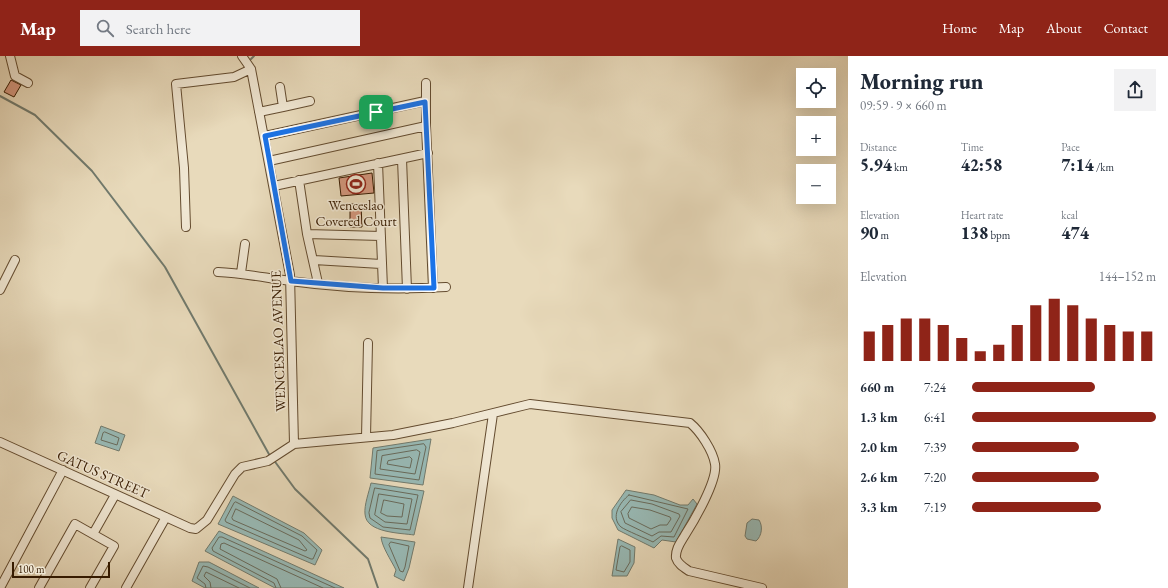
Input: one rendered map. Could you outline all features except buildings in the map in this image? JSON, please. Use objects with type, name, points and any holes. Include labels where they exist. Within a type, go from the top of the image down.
[{"type":"street","points":[[10,56],[15,76],[28,83]]},
{"type":"street","name":"WENCESLAO AVENUE","points":[[242,56],[251,69],[265,136],[291,281],[294,444]]},
{"type":"street","points":[[186,227],[184,168],[176,84],[234,77],[251,69]]},
{"type":"street","points":[[426,83],[425,102],[434,288]]},
{"type":"street","points":[[280,87],[283,107]]},
{"type":"street","points":[[260,112],[310,101]]},
{"type":"street","points":[[265,136],[425,102]]},
{"type":"street","points":[[269,161],[426,126]]},
{"type":"street","points":[[274,186],[428,153]]},
{"type":"street","points":[[402,159],[407,288]]},
{"type":"street","points":[[378,163],[383,288]]},
{"type":"street","points":[[299,180],[307,234],[318,283]]},
{"type":"street","points":[[307,234],[381,236]]},
{"type":"street","points":[[241,273],[245,244]]},
{"type":"street","points":[[0,290],[15,260]]},
{"type":"street","points":[[314,260],[381,264]]},
{"type":"street","points":[[218,272],[241,273],[291,281],[383,288],[446,287]]},
{"type":"street","points":[[366,437],[368,343]]},
{"type":"street","points":[[294,444],[400,433],[493,414],[530,404],[690,423],[698,430],[715,465],[713,479],[701,507],[678,546],[676,557],[679,564],[689,570],[762,588]]},
{"type":"street","points":[[468,588],[493,414]]},
{"type":"street","name":"GATUS STREET","points":[[0,442],[115,495],[190,528],[196,529],[207,520],[235,474],[242,467],[268,461],[294,444]]},
{"type":"street","points":[[0,588],[63,470]]},
{"type":"street","points":[[94,534],[115,495]]},
{"type":"street","points":[[126,588],[166,517]]},
{"type":"street","points":[[39,588],[75,524],[114,546],[90,588]]},
{"type":"water","points":[[101,426],[125,435],[119,451],[95,443]]},
{"type":"water","points":[[431,439],[423,485],[370,478],[373,448]]},
{"type":"water","points":[[371,483],[424,491],[414,535],[385,531],[371,525],[365,514],[365,507]]},
{"type":"water","points":[[626,490],[654,495],[680,505],[688,505],[693,499],[697,504],[676,542],[662,540],[654,548],[618,530],[612,518],[612,510]]},
{"type":"water","points":[[233,496],[304,533],[322,550],[315,565],[218,524]]},
{"type":"water","points":[[752,519],[759,520],[761,525],[761,534],[756,541],[747,539],[745,536],[747,523]]},
{"type":"water","points":[[219,531],[344,588],[275,588],[205,551]]},
{"type":"water","points":[[381,537],[415,542],[409,568],[404,581],[394,576],[396,570],[385,549]]},
{"type":"water","points":[[618,539],[635,547],[634,563],[627,576],[612,576]]},
{"type":"water","points":[[199,562],[209,562],[259,588],[205,588],[192,581]]},
{"type":"waterway","points":[[251,59],[254,56]]},
{"type":"waterway","points":[[0,96],[35,115],[92,171],[165,267],[270,456]]},
{"type":"waterway","points":[[273,459],[295,489],[368,559],[378,588]]},
{"type":"place","name":"Wenceslao Covered Court","points":[[356,184]]},
{"type":"route","points":[[425,102],[434,288],[383,288],[291,281],[265,136],[376,112],[425,102]]}]
